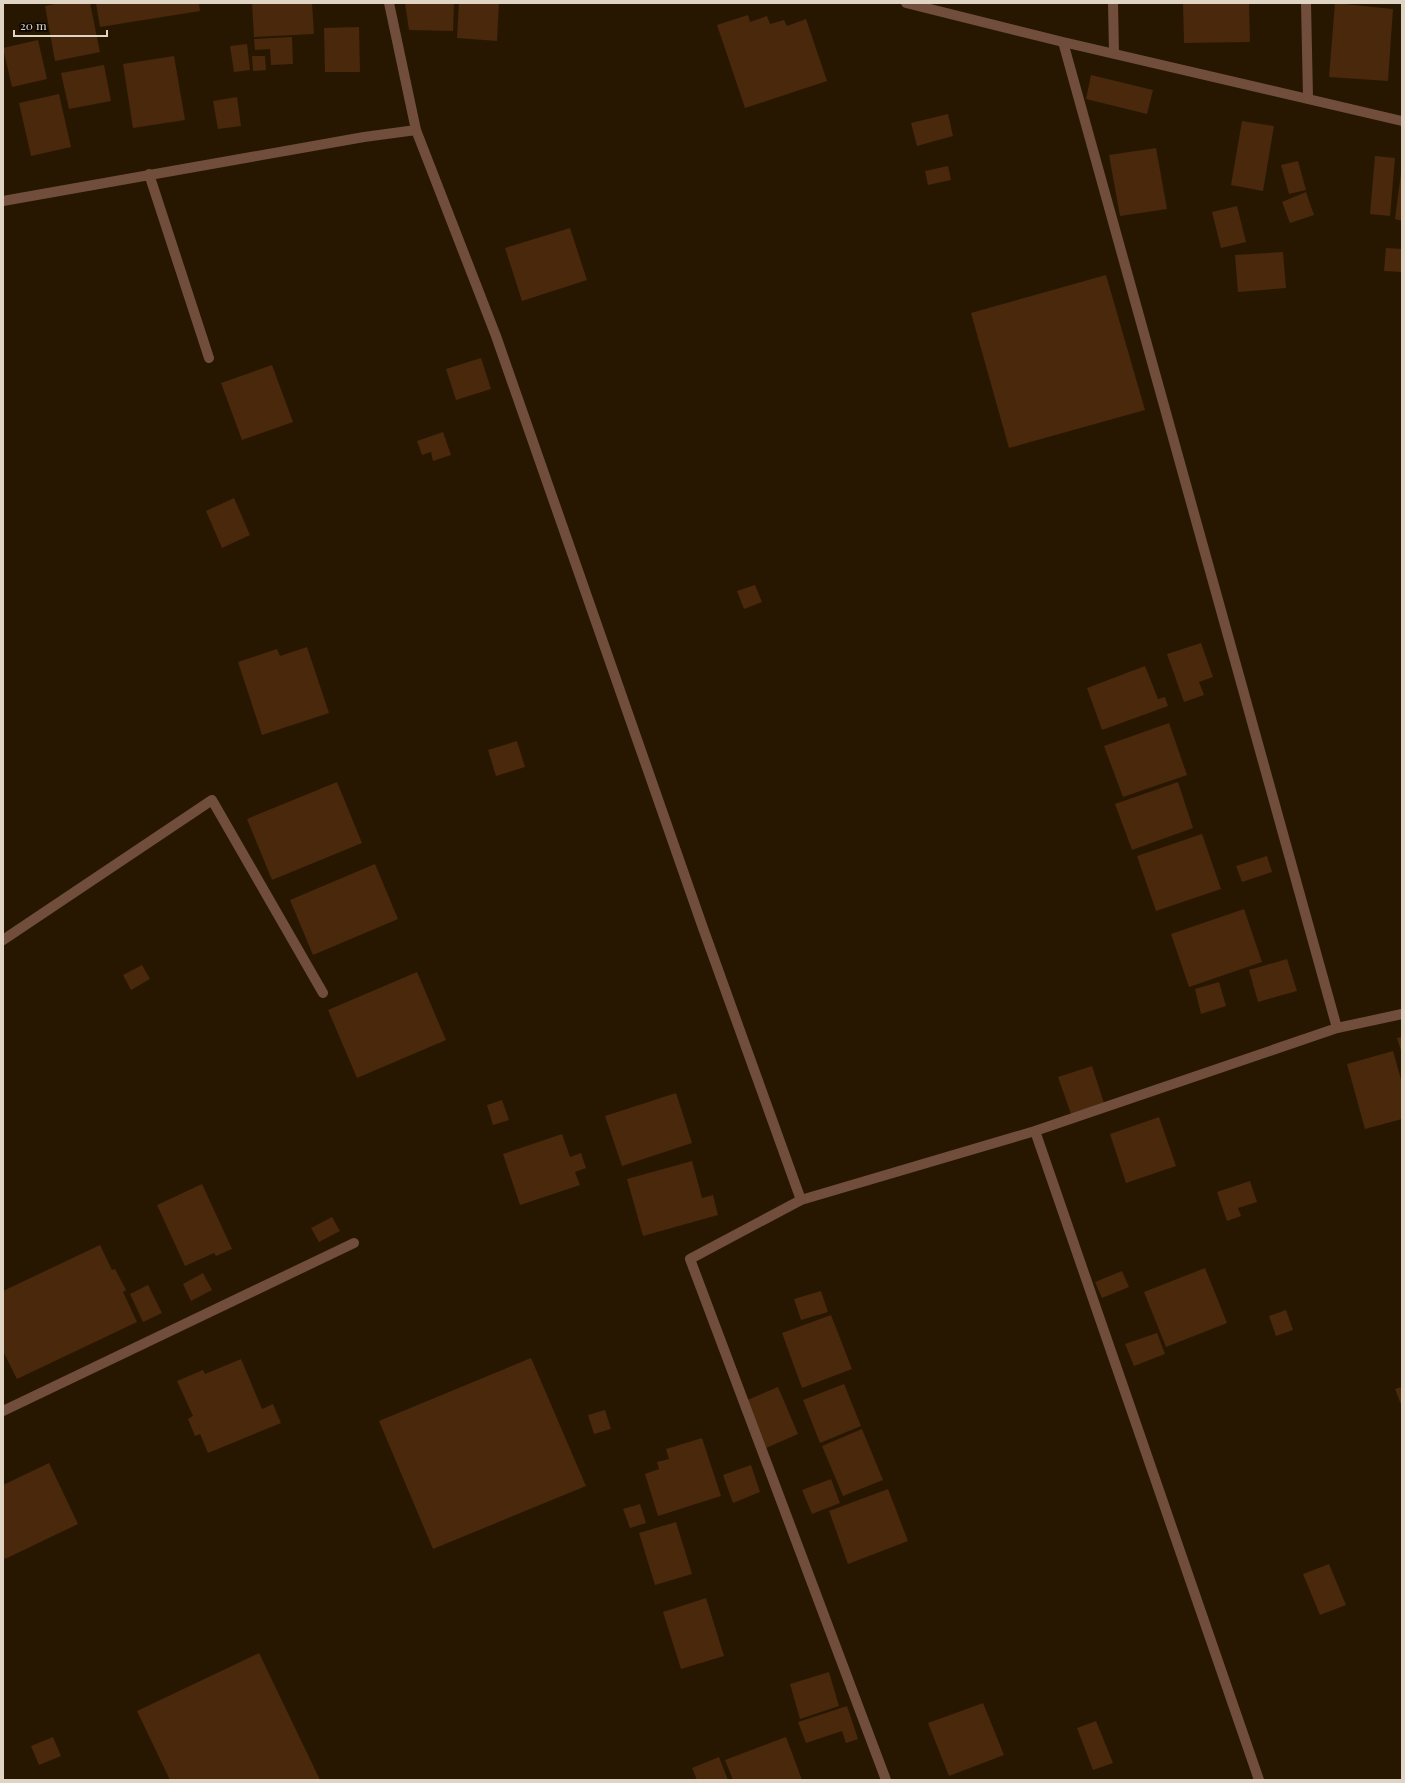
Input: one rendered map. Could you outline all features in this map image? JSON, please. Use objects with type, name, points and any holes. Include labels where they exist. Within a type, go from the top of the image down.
[{"type":"street","points":[[389,3],[416,130],[496,336],[703,928],[801,1200]]},
{"type":"street","points":[[906,3],[1064,42],[1402,121]]},
{"type":"street","points":[[1113,3],[1114,53]]},
{"type":"street","points":[[1306,3],[1308,98]]},
{"type":"street","points":[[1064,42],[1337,1028]]},
{"type":"street","points":[[3,201],[364,136],[416,130]]},
{"type":"street","points":[[148,174],[209,358]]},
{"type":"street","points":[[3,940],[212,800],[323,993]]},
{"type":"street","points":[[886,1780],[690,1259],[801,1200],[1035,1131],[1337,1028],[1402,1014]]},
{"type":"street","points":[[1035,1131],[1259,1780]]},
{"type":"street","points":[[3,1411],[354,1242]]},
{"type":"building","points":[[60,3],[90,3],[100,52],[55,61],[45,6]]},
{"type":"building","points":[[96,3],[199,3],[200,11],[100,27]]},
{"type":"building","points":[[252,3],[312,3],[314,34],[254,37]]},
{"type":"building","points":[[405,3],[454,3],[453,31],[409,30]]},
{"type":"building","points":[[459,3],[499,3],[497,41],[457,38]]},
{"type":"building","points":[[1183,3],[1249,3],[1250,42],[1184,43]]},
{"type":"building","points":[[1335,3],[1393,9],[1388,81],[1329,77]]},
{"type":"building","points":[[748,15],[750,22],[767,16],[770,24],[784,20],[787,26],[806,19],[827,81],[745,108],[717,25]]},
{"type":"building","points":[[359,27],[360,72],[325,72],[324,28]]},
{"type":"building","points":[[292,37],[293,64],[271,65],[270,49],[255,50],[254,39]]},
{"type":"building","points":[[38,40],[47,79],[12,87],[3,48]]},
{"type":"building","points":[[247,44],[250,70],[234,72],[230,46]]},
{"type":"building","points":[[174,56],[185,120],[133,128],[123,64]]},
{"type":"building","points":[[252,56],[265,56],[266,70],[253,71]]},
{"type":"building","points":[[104,65],[111,101],[69,109],[61,73]]},
{"type":"building","points":[[1091,75],[1153,90],[1147,114],[1086,99]]},
{"type":"building","points":[[59,94],[71,147],[31,156],[19,103]]},
{"type":"building","points":[[237,97],[241,126],[218,129],[213,101]]},
{"type":"building","points":[[948,114],[953,136],[917,146],[911,123]]},
{"type":"building","points":[[1242,121],[1274,126],[1263,191],[1231,185]]},
{"type":"building","points":[[1156,148],[1167,209],[1120,216],[1109,155]]},
{"type":"building","points":[[1375,156],[1395,158],[1390,216],[1370,214]]},
{"type":"building","points":[[1298,161],[1306,190],[1289,194],[1281,165]]},
{"type":"building","points":[[948,166],[951,180],[928,185],[925,171]]},
{"type":"building","points":[[1402,173],[1402,221],[1395,219]]},
{"type":"building","points":[[1306,192],[1314,215],[1290,223],[1282,202]]},
{"type":"building","points":[[1237,206],[1246,242],[1221,248],[1212,212]]},
{"type":"building","points":[[570,228],[587,280],[522,301],[505,248]]},
{"type":"building","points":[[1386,248],[1402,249],[1402,272],[1384,271]]},
{"type":"building","points":[[1283,252],[1286,288],[1238,292],[1235,255]]},
{"type":"building","points":[[1106,275],[1145,410],[1009,448],[971,313]]},
{"type":"building","points":[[481,358],[491,389],[456,400],[446,369]]},
{"type":"building","points":[[272,365],[293,422],[242,440],[221,383]]},
{"type":"building","points":[[443,432],[451,455],[433,461],[431,452],[422,455],[417,441]]},
{"type":"building","points":[[234,498],[250,535],[222,548],[206,511]]},
{"type":"building","points":[[755,585],[762,602],[744,609],[737,591]]},
{"type":"building","points":[[1201,643],[1213,677],[1199,682],[1204,695],[1184,702],[1167,654]]},
{"type":"building","points":[[307,647],[329,713],[262,735],[238,662],[277,649],[280,656]]},
{"type":"building","points":[[1145,666],[1158,699],[1165,697],[1168,706],[1102,730],[1087,688]]},
{"type":"building","points":[[1169,723],[1187,775],[1123,797],[1104,746]]},
{"type":"building","points":[[517,741],[525,767],[496,776],[488,750]]},
{"type":"building","points":[[337,782],[362,843],[272,880],[247,819]]},
{"type":"building","points":[[1178,782],[1193,828],[1132,850],[1115,804]]},
{"type":"building","points":[[1202,834],[1221,889],[1156,911],[1137,856]]},
{"type":"building","points":[[1267,856],[1272,872],[1242,882],[1236,866]]},
{"type":"building","points":[[375,864],[398,919],[313,955],[290,900]]},
{"type":"building","points":[[1244,909],[1262,962],[1189,987],[1171,934]]},
{"type":"building","points":[[1287,959],[1297,991],[1258,1002],[1249,970]]},
{"type":"building","points":[[142,965],[150,979],[131,990],[123,975]]},
{"type":"building","points":[[417,972],[446,1040],[357,1078],[328,1010]]},
{"type":"building","points":[[1219,982],[1226,1006],[1201,1014],[1195,989]]},
{"type":"building","points":[[1402,1037],[1402,1054],[1397,1038]]},
{"type":"building","points":[[1393,1051],[1402,1083],[1402,1119],[1365,1129],[1347,1064]]},
{"type":"building","points":[[1092,1066],[1104,1103],[1071,1114],[1058,1077]]},
{"type":"building","points":[[676,1093],[692,1143],[622,1166],[605,1116]]},
{"type":"building","points":[[502,1100],[509,1120],[493,1125],[487,1105]]},
{"type":"building","points":[[1159,1117],[1176,1166],[1126,1183],[1110,1134]]},
{"type":"building","points":[[562,1134],[570,1157],[581,1153],[586,1168],[575,1172],[580,1185],[520,1205],[503,1154]]},
{"type":"building","points":[[692,1161],[702,1198],[713,1195],[718,1215],[643,1236],[627,1179]]},
{"type":"building","points":[[1250,1181],[1257,1202],[1238,1208],[1241,1216],[1227,1221],[1217,1192]]},
{"type":"building","points":[[202,1184],[232,1249],[216,1256],[214,1253],[185,1266],[157,1205]]},
{"type":"building","points":[[332,1217],[340,1231],[319,1242],[311,1228]]},
{"type":"building","points":[[100,1245],[112,1270],[115,1269],[126,1290],[123,1292],[137,1322],[17,1379],[3,1351],[3,1291]]},
{"type":"building","points":[[1205,1268],[1227,1323],[1166,1347],[1144,1292]]},
{"type":"building","points":[[1122,1271],[1129,1287],[1102,1298],[1095,1282]]},
{"type":"building","points":[[203,1273],[212,1290],[191,1301],[183,1284]]},
{"type":"building","points":[[148,1285],[162,1313],[143,1322],[130,1294]]},
{"type":"building","points":[[821,1291],[828,1312],[801,1320],[794,1299]]},
{"type":"building","points":[[1286,1310],[1293,1330],[1276,1336],[1269,1316]]},
{"type":"building","points":[[831,1315],[852,1369],[802,1388],[782,1333]]},
{"type":"building","points":[[1157,1333],[1165,1354],[1134,1366],[1125,1344]]},
{"type":"building","points":[[531,1358],[586,1486],[433,1549],[379,1421]]},
{"type":"building","points":[[241,1359],[262,1409],[273,1404],[281,1423],[208,1453],[200,1434],[195,1436],[188,1419],[193,1416],[177,1381],[203,1370],[205,1374]]},
{"type":"building","points":[[844,1384],[861,1426],[820,1443],[803,1400]]},
{"type":"building","points":[[778,1387],[798,1434],[766,1448],[745,1401]]},
{"type":"building","points":[[1402,1387],[1402,1407],[1395,1389]]},
{"type":"building","points":[[605,1410],[611,1429],[594,1434],[588,1415]]},
{"type":"building","points":[[862,1429],[883,1480],[843,1496],[822,1446]]},
{"type":"building","points":[[702,1438],[721,1496],[658,1516],[645,1474],[659,1469],[657,1462],[669,1459],[666,1449]]},
{"type":"building","points":[[49,1463],[78,1524],[5,1559],[3,1556],[3,1485]]},
{"type":"building","points":[[751,1465],[760,1492],[733,1503],[723,1475]]},
{"type":"building","points":[[831,1479],[840,1503],[812,1514],[802,1490]]},
{"type":"building","points":[[888,1489],[908,1541],[848,1564],[829,1511]]},
{"type":"building","points":[[640,1504],[646,1523],[630,1528],[623,1509]]},
{"type":"building","points":[[676,1522],[692,1574],[655,1585],[639,1533]]},
{"type":"building","points":[[1329,1564],[1346,1605],[1320,1615],[1303,1574]]},
{"type":"building","points":[[706,1598],[724,1656],[681,1669],[663,1612]]},
{"type":"building","points":[[259,1653],[320,1780],[170,1780],[137,1711]]},
{"type":"building","points":[[829,1672],[839,1706],[800,1719],[790,1684]]},
{"type":"building","points":[[983,1703],[1004,1755],[949,1776],[928,1723]]},
{"type":"building","points":[[847,1706],[858,1739],[846,1743],[842,1731],[806,1743],[798,1722]]},
{"type":"building","points":[[1096,1721],[1113,1763],[1093,1770],[1077,1728]]},
{"type":"building","points":[[53,1737],[61,1756],[39,1765],[31,1746]]},
{"type":"building","points":[[786,1737],[802,1780],[733,1780],[725,1760]]},
{"type":"building","points":[[719,1757],[728,1780],[697,1780],[692,1768]]}]
